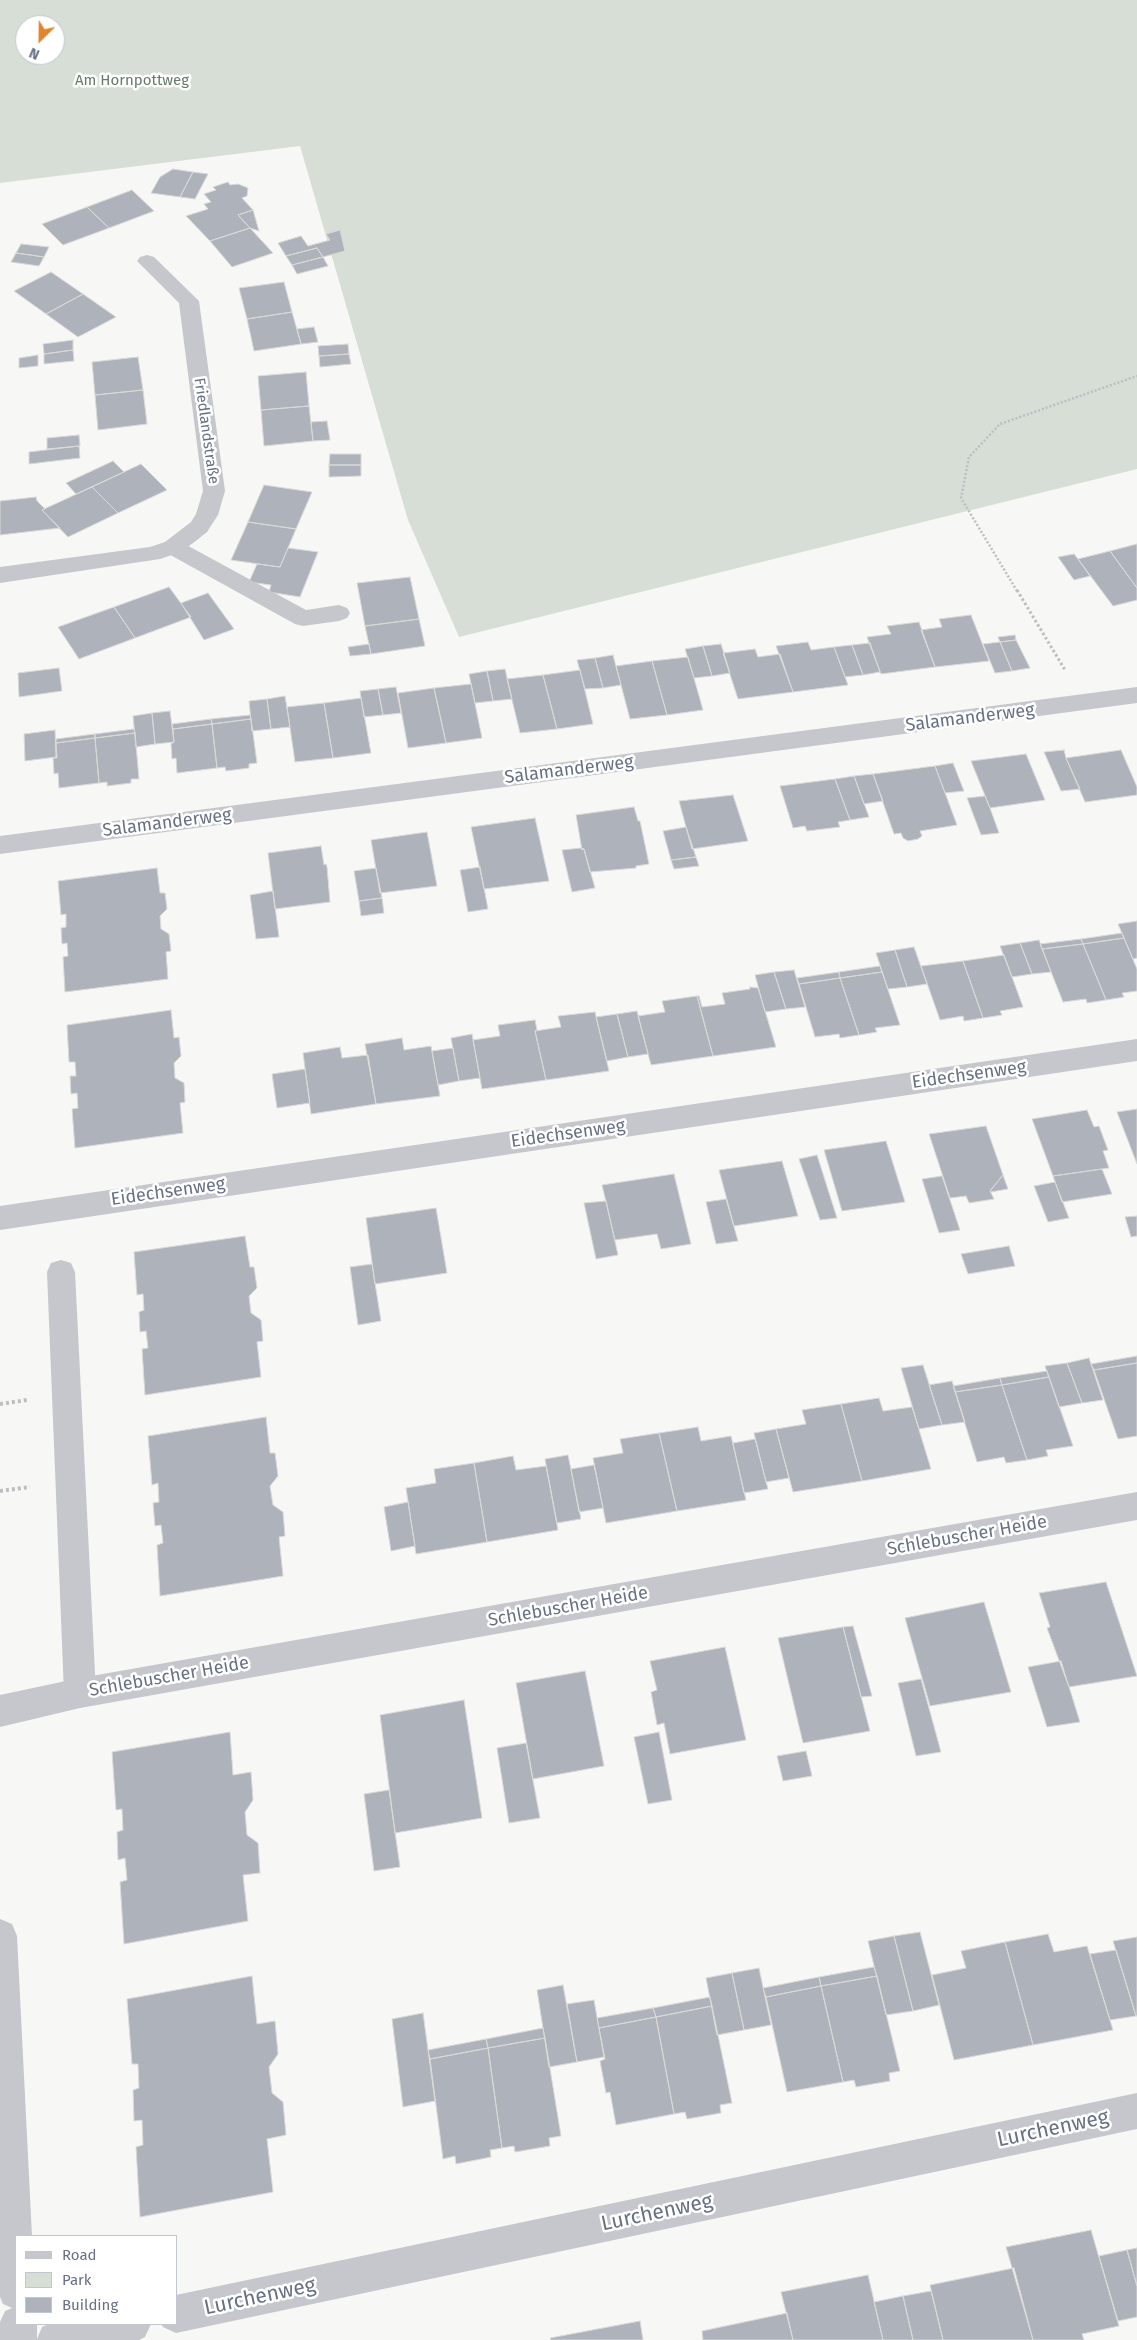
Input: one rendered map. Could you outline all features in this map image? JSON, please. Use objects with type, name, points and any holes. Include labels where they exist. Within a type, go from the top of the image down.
[{"type":"street","name":"Friedlandstraße","points":[[0,575],[152,554],[173,547],[199,527],[207,514],[214,491],[189,301],[147,261]]},
{"type":"street","points":[[173,547],[303,618],[339,613]]},
{"type":"street","name":"Salamanderweg","points":[[0,845],[1137,695]]},
{"type":"street","name":"Eidechsenweg","points":[[0,1218],[55,1208],[1137,1050]]},
{"type":"street","points":[[61,1272],[80,1693]]},
{"type":"street","name":"Schlebuscher Heide","points":[[0,1711],[80,1693],[1137,1506]]},
{"type":"street","points":[[0,1936],[15,2269]]},
{"type":"street","name":"Lurchenweg","points":[[178,2314],[1137,2111]]},
{"type":"street","points":[[18,2325],[18,2340]]},
{"type":"street","points":[[55,2340],[127,2325]]},
{"type":"path","points":[[1085,702],[961,498],[968,457],[1000,424],[1137,376]]},
{"type":"green space","name":"Am Hornpottweg","points":[[0,0],[1137,0],[1137,469],[459,637],[408,520],[300,146],[0,183]]},
{"type":"building","points":[[173,169],[193,172],[180,197],[151,193],[160,177]]},
{"type":"building","points":[[193,172],[208,174],[195,199],[180,197]]},
{"type":"building","points":[[228,182],[230,185],[238,184],[248,188],[247,196],[242,198],[253,210],[238,215],[250,228],[210,241],[186,216],[208,209],[204,204],[211,202],[204,194],[216,190],[213,187]]},
{"type":"building","points":[[132,190],[154,211],[109,228],[87,207]]},
{"type":"building","points":[[87,207],[109,228],[63,245],[42,224]]},
{"type":"building","points":[[253,210],[259,231],[250,228],[238,215]]},
{"type":"building","points":[[250,228],[273,253],[232,267],[210,241]]},
{"type":"building","points":[[340,230],[345,251],[323,257],[317,248],[286,256],[278,243],[301,236],[308,246],[330,240],[326,234]]},
{"type":"building","points":[[21,244],[49,247],[44,257],[16,253]]},
{"type":"building","points":[[317,248],[323,257],[292,265],[286,256]]},
{"type":"building","points":[[16,253],[44,257],[39,266],[11,262]]},
{"type":"building","points":[[323,257],[328,266],[297,274],[292,265]]},
{"type":"building","points":[[51,272],[83,294],[46,314],[14,291]]},
{"type":"building","points":[[284,282],[292,312],[247,319],[239,288]]},
{"type":"building","points":[[83,294],[116,317],[78,337],[46,314]]},
{"type":"building","points":[[292,312],[301,344],[254,351],[247,319]]},
{"type":"building","points":[[314,327],[318,342],[301,344],[297,329]]},
{"type":"building","points":[[73,340],[73,350],[44,354],[43,344]]},
{"type":"building","points":[[348,344],[349,354],[319,356],[318,346]]},
{"type":"building","points":[[73,350],[74,361],[44,364],[44,354]]},
{"type":"building","points":[[349,354],[351,364],[320,367],[319,356]]},
{"type":"building","points":[[38,355],[38,366],[19,368],[19,358]]},
{"type":"building","points":[[138,357],[143,390],[95,395],[92,362]]},
{"type":"building","points":[[306,372],[309,406],[261,410],[258,376]]},
{"type":"building","points":[[143,390],[147,424],[98,430],[95,395]]},
{"type":"building","points":[[309,406],[313,441],[264,446],[261,410]]},
{"type":"building","points":[[327,421],[330,440],[313,441],[311,422]]},
{"type":"building","points":[[79,435],[80,446],[47,449],[47,438]]},
{"type":"building","points":[[79,446],[80,458],[29,464],[29,452]]},
{"type":"building","points":[[330,454],[361,454],[361,465],[329,465]]},
{"type":"building","points":[[113,461],[124,472],[76,494],[66,483]]},
{"type":"building","points":[[141,464],[167,490],[118,513],[92,487]]},
{"type":"building","points":[[329,465],[361,465],[361,476],[329,477]]},
{"type":"building","points":[[264,485],[312,492],[296,529],[248,522]]},
{"type":"building","points":[[92,487],[118,513],[68,537],[42,510]]},
{"type":"building","points":[[36,497],[37,501],[45,509],[42,510],[60,528],[0,535],[0,501]]},
{"type":"building","points":[[248,522],[296,529],[280,567],[231,560]]},
{"type":"building","points":[[1137,544],[1137,588],[1110,551]]},
{"type":"building","points":[[288,548],[318,552],[300,597],[269,592],[271,585],[249,582],[257,564],[280,567]]},
{"type":"building","points":[[1110,551],[1137,588],[1137,600],[1113,606],[1078,559]]},
{"type":"building","points":[[1074,554],[1090,576],[1074,580],[1058,557]]},
{"type":"building","points":[[410,577],[419,619],[365,626],[357,583]]},
{"type":"building","points":[[169,587],[191,617],[135,638],[114,607]]},
{"type":"building","points":[[208,593],[234,629],[204,640],[181,603]]},
{"type":"building","points":[[114,607],[135,638],[79,659],[58,627]]},
{"type":"building","points":[[971,615],[989,661],[935,667],[921,630],[942,627],[939,619]]},
{"type":"building","points":[[419,619],[425,646],[371,654],[365,626]]},
{"type":"building","points":[[919,622],[935,667],[881,674],[867,637],[891,634],[887,626]]},
{"type":"building","points":[[1015,635],[1016,640],[1000,642],[998,637]]},
{"type":"building","points":[[1016,640],[1030,668],[1012,671],[1000,642]]},
{"type":"building","points":[[808,642],[811,650],[834,647],[848,685],[793,692],[776,646]]},
{"type":"building","points":[[1000,642],[1012,671],[995,673],[983,644]]},
{"type":"building","points":[[870,643],[880,672],[863,675],[852,645]]},
{"type":"building","points":[[369,644],[371,654],[350,656],[348,647]]},
{"type":"building","points":[[721,644],[730,673],[712,676],[703,646]]},
{"type":"building","points":[[852,645],[863,675],[845,677],[834,647]]},
{"type":"building","points":[[703,646],[712,676],[694,678],[685,649]]},
{"type":"building","points":[[755,649],[758,657],[780,654],[793,692],[738,699],[723,653]]},
{"type":"building","points":[[613,655],[621,685],[603,688],[595,658]]},
{"type":"building","points":[[688,657],[703,710],[667,715],[652,661]]},
{"type":"building","points":[[595,658],[603,688],[585,689],[577,660]]},
{"type":"building","points":[[652,661],[667,715],[630,719],[616,666]]},
{"type":"building","points":[[59,668],[62,691],[19,697],[18,673]]},
{"type":"building","points":[[505,669],[512,699],[493,701],[487,671]]},
{"type":"building","points":[[580,670],[593,724],[557,729],[543,675]]},
{"type":"building","points":[[487,671],[493,701],[475,703],[469,674]]},
{"type":"building","points":[[543,675],[557,729],[520,733],[507,679]]},
{"type":"building","points":[[471,684],[482,738],[446,743],[434,688]]},
{"type":"building","points":[[396,687],[401,713],[383,715],[378,689]]},
{"type":"building","points":[[434,688],[446,743],[408,748],[398,693]]},
{"type":"building","points":[[378,689],[383,715],[364,717],[360,691]]},
{"type":"building","points":[[285,696],[290,727],[271,729],[267,699]]},
{"type":"building","points":[[361,698],[371,753],[333,758],[324,703]]},
{"type":"building","points":[[267,699],[271,729],[252,731],[249,701]]},
{"type":"building","points":[[324,703],[333,758],[295,762],[287,707]]},
{"type":"building","points":[[170,711],[174,742],[155,744],[152,713]]},
{"type":"building","points":[[152,713],[155,744],[136,747],[133,716]]},
{"type":"building","points":[[250,715],[251,719],[212,724],[211,719]]},
{"type":"building","points":[[211,719],[212,724],[173,729],[172,724]]},
{"type":"building","points":[[251,719],[257,763],[249,764],[249,768],[226,771],[225,767],[217,768],[212,724]]},
{"type":"building","points":[[212,724],[217,768],[177,773],[176,758],[172,759],[173,729]]},
{"type":"building","points":[[134,729],[135,733],[95,738],[95,734]]},
{"type":"building","points":[[55,730],[56,757],[25,761],[24,734]]},
{"type":"building","points":[[135,733],[139,779],[131,779],[131,783],[107,786],[107,782],[99,783],[95,738]]},
{"type":"building","points":[[95,734],[95,738],[56,743],[56,739]]},
{"type":"building","points":[[95,738],[99,783],[59,788],[58,773],[54,774],[53,758],[57,758],[56,743]]},
{"type":"building","points":[[1064,750],[1080,789],[1061,791],[1044,752]]},
{"type":"building","points":[[1121,750],[1137,787],[1137,795],[1085,802],[1066,758]]},
{"type":"building","points":[[1026,754],[1045,800],[990,808],[971,761]]},
{"type":"building","points":[[953,763],[964,791],[945,793],[935,766]]},
{"type":"building","points":[[935,766],[957,825],[920,831],[922,836],[908,841],[903,838],[901,833],[894,834],[873,774]]},
{"type":"building","points":[[873,774],[883,801],[864,804],[854,776]]},
{"type":"building","points":[[854,776],[869,817],[850,820],[835,779]]},
{"type":"building","points":[[835,779],[850,820],[838,822],[840,827],[807,831],[805,826],[793,828],[780,786]]},
{"type":"building","points":[[733,795],[748,841],[692,849],[679,801]]},
{"type":"building","points":[[985,796],[999,833],[981,835],[967,798]]},
{"type":"building","points":[[634,807],[638,821],[640,821],[649,864],[636,866],[636,868],[590,872],[584,849],[582,850],[576,815]]},
{"type":"building","points":[[535,818],[549,881],[484,889],[471,827]]},
{"type":"building","points":[[686,827],[696,857],[671,860],[663,831]]},
{"type":"building","points":[[427,832],[437,886],[380,893],[371,840]]},
{"type":"building","points":[[321,846],[324,865],[326,864],[327,867],[330,902],[275,909],[268,853]]},
{"type":"building","points":[[584,849],[595,888],[572,892],[562,850]]},
{"type":"building","points":[[696,857],[699,866],[674,869],[671,860]]},
{"type":"building","points":[[480,867],[488,909],[468,912],[460,870]]},
{"type":"building","points":[[157,868],[160,893],[165,893],[167,909],[160,916],[161,929],[169,934],[171,951],[166,952],[168,979],[65,992],[63,957],[68,956],[67,943],[62,944],[61,928],[66,927],[66,914],[61,915],[58,881]]},
{"type":"building","points":[[376,868],[382,898],[359,901],[354,871]]},
{"type":"building","points":[[273,891],[279,937],[256,939],[250,895]]},
{"type":"building","points":[[382,898],[384,913],[361,916],[359,901]]},
{"type":"building","points":[[1137,921],[1137,958],[1133,959],[1118,924]]},
{"type":"building","points":[[1122,933],[1124,938],[1083,944],[1081,939]]},
{"type":"building","points":[[1124,938],[1137,969],[1137,991],[1122,993],[1124,997],[1106,1000],[1083,944]]},
{"type":"building","points":[[1081,939],[1083,944],[1042,949],[1040,944]]},
{"type":"building","points":[[1039,940],[1051,972],[1032,974],[1020,943]]},
{"type":"building","points":[[1020,943],[1032,974],[1012,977],[1000,946]]},
{"type":"building","points":[[1083,944],[1106,1000],[1087,1003],[1086,999],[1063,1002],[1042,949]]},
{"type":"building","points":[[914,947],[927,984],[907,987],[895,950]]},
{"type":"building","points":[[895,950],[907,987],[888,989],[876,953]]},
{"type":"building","points":[[1004,955],[1023,1007],[1000,1011],[1002,1015],[983,1018],[963,961]]},
{"type":"building","points":[[963,961],[983,1018],[964,1021],[963,1016],[940,1020],[921,966]]},
{"type":"building","points":[[880,966],[882,972],[840,978],[839,972]]},
{"type":"building","points":[[794,970],[805,1007],[786,1009],[774,972]]},
{"type":"building","points":[[774,972],[786,1009],[765,1012],[755,975]]},
{"type":"building","points":[[839,972],[840,978],[799,984],[797,978]]},
{"type":"building","points":[[882,972],[900,1025],[875,1028],[877,1032],[859,1035],[840,978]]},
{"type":"building","points":[[840,978],[859,1035],[840,1038],[839,1034],[815,1037],[799,984]]},
{"type":"building","points":[[750,987],[758,988],[776,1047],[713,1056],[697,996],[699,996],[702,1007],[725,1004],[722,993],[750,989]]},
{"type":"building","points":[[697,996],[713,1056],[651,1065],[638,1016],[665,1012],[662,1001]]},
{"type":"building","points":[[171,1010],[174,1038],[179,1037],[181,1056],[174,1063],[175,1078],[184,1083],[185,1102],[180,1103],[183,1133],[75,1148],[72,1109],[78,1108],[77,1093],[71,1094],[70,1076],[76,1076],[75,1062],[69,1062],[67,1025]]},
{"type":"building","points":[[637,1011],[648,1054],[628,1057],[617,1014]]},
{"type":"building","points":[[595,1012],[609,1071],[546,1080],[535,1031],[561,1027],[558,1016]]},
{"type":"building","points":[[617,1014],[628,1057],[607,1061],[596,1017]]},
{"type":"building","points":[[535,1020],[537,1030],[535,1031],[546,1080],[482,1089],[473,1040],[500,1036],[498,1025]]},
{"type":"building","points":[[472,1034],[480,1078],[459,1081],[451,1038]]},
{"type":"building","points":[[402,1038],[404,1050],[431,1046],[440,1096],[376,1104],[365,1044]]},
{"type":"building","points":[[340,1047],[342,1058],[368,1055],[376,1104],[311,1114],[303,1053]]},
{"type":"building","points":[[453,1048],[459,1081],[438,1085],[432,1051]]},
{"type":"building","points":[[305,1069],[310,1103],[277,1108],[272,1074]]},
{"type":"building","points":[[1137,1109],[1137,1164],[1117,1112]]},
{"type":"building","points":[[1087,1110],[1094,1127],[1099,1126],[1108,1150],[1103,1151],[1109,1168],[1053,1176],[1032,1119]]},
{"type":"building","points":[[986,1126],[1003,1175],[990,1191],[994,1199],[969,1203],[966,1196],[950,1198],[929,1134]]},
{"type":"building","points":[[886,1141],[905,1202],[842,1211],[824,1150]]},
{"type":"building","points":[[817,1155],[837,1218],[820,1220],[799,1159]]},
{"type":"building","points":[[782,1161],[798,1216],[734,1226],[719,1170]]},
{"type":"building","points":[[1102,1169],[1112,1194],[1062,1202],[1053,1176]]},
{"type":"building","points":[[674,1174],[691,1244],[661,1249],[657,1234],[615,1240],[602,1185]]},
{"type":"building","points":[[1003,1175],[1008,1189],[991,1192],[990,1191]]},
{"type":"building","points":[[942,1176],[960,1230],[939,1233],[922,1179]]},
{"type":"building","points":[[1055,1182],[1069,1218],[1048,1222],[1034,1186]]},
{"type":"building","points":[[726,1199],[738,1241],[716,1244],[706,1202]]},
{"type":"building","points":[[606,1201],[618,1255],[596,1259],[584,1203]]},
{"type":"building","points":[[436,1208],[447,1273],[375,1284],[366,1218]]},
{"type":"building","points":[[1137,1216],[1137,1236],[1131,1237],[1125,1217]]},
{"type":"building","points":[[245,1236],[250,1267],[254,1267],[257,1288],[249,1296],[251,1313],[261,1320],[263,1341],[257,1342],[261,1377],[145,1395],[142,1349],[148,1348],[146,1331],[140,1332],[139,1312],[144,1310],[143,1294],[137,1295],[134,1252]]},
{"type":"building","points":[[1009,1246],[1015,1266],[968,1274],[961,1254]]},
{"type":"building","points":[[372,1264],[381,1321],[358,1325],[350,1267]]},
{"type":"building","points":[[1137,1356],[1137,1363],[1094,1370],[1091,1364]]},
{"type":"building","points":[[1089,1358],[1103,1400],[1082,1403],[1067,1363]]},
{"type":"building","points":[[1067,1363],[1082,1403],[1059,1407],[1045,1366]]},
{"type":"building","points":[[1137,1363],[1137,1436],[1118,1439],[1094,1370]]},
{"type":"building","points":[[923,1365],[942,1425],[919,1429],[901,1368]]},
{"type":"building","points":[[1047,1371],[1049,1377],[1002,1385],[1000,1378]]},
{"type":"building","points":[[1049,1377],[1073,1446],[1046,1450],[1048,1456],[1027,1460],[1002,1385]]},
{"type":"building","points":[[1000,1378],[1002,1385],[955,1392],[953,1386]]},
{"type":"building","points":[[952,1381],[965,1422],[942,1425],[929,1385]]},
{"type":"building","points":[[1002,1385],[1027,1460],[1006,1463],[1004,1457],[977,1462],[955,1392]]},
{"type":"building","points":[[879,1398],[883,1411],[912,1407],[931,1469],[862,1481],[841,1404]]},
{"type":"building","points":[[841,1404],[862,1481],[793,1492],[776,1429],[806,1424],[802,1410]]},
{"type":"building","points":[[266,1417],[270,1453],[275,1453],[278,1476],[270,1486],[273,1505],[283,1512],[285,1536],[279,1537],[283,1576],[160,1596],[157,1545],[163,1543],[161,1525],[155,1526],[153,1503],[159,1502],[158,1483],[152,1485],[148,1436]]},
{"type":"building","points":[[698,1427],[701,1441],[731,1436],[746,1500],[677,1511],[659,1433]]},
{"type":"building","points":[[776,1429],[789,1478],[766,1482],[754,1433]]},
{"type":"building","points":[[659,1433],[677,1511],[606,1523],[593,1458],[623,1453],[620,1439]]},
{"type":"building","points":[[755,1439],[768,1489],[744,1493],[733,1443]]},
{"type":"building","points":[[568,1455],[581,1519],[557,1523],[545,1459]]},
{"type":"building","points":[[513,1456],[516,1470],[546,1466],[558,1530],[487,1542],[474,1463]]},
{"type":"building","points":[[474,1463],[487,1542],[416,1554],[406,1488],[436,1483],[434,1469]]},
{"type":"building","points":[[594,1465],[603,1508],[579,1512],[571,1469]]},
{"type":"building","points":[[408,1502],[415,1546],[391,1551],[384,1507]]},
{"type":"building","points":[[1106,1582],[1137,1676],[1069,1687],[1047,1628],[1050,1627],[1039,1593]]},
{"type":"building","points":[[984,1602],[1011,1692],[930,1706],[905,1618]]},
{"type":"building","points":[[853,1626],[872,1696],[861,1697],[843,1627]]},
{"type":"building","points":[[843,1627],[870,1731],[803,1743],[778,1638]]},
{"type":"building","points":[[725,1647],[746,1740],[670,1754],[664,1723],[657,1725],[651,1692],[657,1690],[650,1661]]},
{"type":"building","points":[[1061,1661],[1080,1722],[1047,1727],[1028,1667]]},
{"type":"building","points":[[585,1671],[604,1766],[533,1779],[516,1683]]},
{"type":"building","points":[[921,1679],[941,1752],[916,1756],[898,1683]]},
{"type":"building","points":[[464,1700],[482,1818],[395,1833],[380,1715]]},
{"type":"building","points":[[230,1732],[233,1775],[251,1772],[253,1800],[245,1812],[247,1835],[258,1843],[260,1873],[243,1875],[248,1921],[124,1944],[120,1882],[127,1880],[125,1858],[118,1860],[117,1832],[123,1830],[122,1809],[116,1810],[112,1752]]},
{"type":"building","points":[[659,1732],[672,1800],[648,1804],[634,1737]]},
{"type":"building","points":[[526,1743],[540,1818],[509,1823],[497,1748]]},
{"type":"building","points":[[806,1751],[812,1776],[783,1781],[777,1756]]},
{"type":"building","points":[[389,1790],[400,1867],[374,1871],[364,1794]]},
{"type":"building","points":[[920,1932],[939,2005],[913,2011],[894,1936]]},
{"type":"building","points":[[1048,1934],[1054,1952],[1087,1946],[1113,2030],[1033,2045],[1005,1942]]},
{"type":"building","points":[[894,1936],[913,2011],[886,2015],[868,1941]]},
{"type":"building","points":[[1137,1937],[1137,2016],[1136,2016],[1113,1941]]},
{"type":"building","points":[[1005,1942],[1033,2045],[954,2060],[932,1975],[966,1968],[961,1951]]},
{"type":"building","points":[[1116,1950],[1136,2016],[1110,2020],[1090,1954]]},
{"type":"building","points":[[874,1967],[877,1976],[821,1986],[819,1977]]},
{"type":"building","points":[[759,1968],[771,2025],[744,2030],[732,1973]]},
{"type":"building","points":[[732,1973],[744,2030],[717,2035],[706,1978]]},
{"type":"building","points":[[252,1976],[257,2024],[275,2021],[278,2054],[269,2067],[272,2093],[283,2102],[286,2135],[267,2139],[273,2192],[140,2217],[136,2147],[143,2145],[142,2120],[134,2121],[133,2090],[139,2088],[138,2064],[132,2064],[127,1999]]},
{"type":"building","points":[[877,1976],[900,2071],[889,2073],[890,2081],[856,2087],[854,2080],[843,2082],[821,1986]]},
{"type":"building","points":[[819,1977],[821,1986],[766,1997],[763,1988]]},
{"type":"building","points":[[563,1985],[577,2062],[549,2067],[537,1990]]},
{"type":"building","points":[[821,1986],[843,2082],[787,2092],[766,1997]]},
{"type":"building","points":[[710,1997],[712,2006],[656,2017],[653,2008]]},
{"type":"building","points":[[594,2000],[604,2057],[577,2062],[567,2004]]},
{"type":"building","points":[[712,2006],[732,2103],[720,2105],[721,2113],[687,2119],[685,2112],[674,2114],[656,2017]]},
{"type":"building","points":[[653,2008],[656,2017],[599,2028],[597,2018]]},
{"type":"building","points":[[423,2013],[435,2101],[403,2107],[392,2019]]},
{"type":"building","points":[[656,2017],[674,2114],[616,2125],[610,2092],[606,2093],[600,2061],[605,2059],[599,2028]]},
{"type":"building","points":[[543,2028],[545,2038],[488,2048],[486,2039]]},
{"type":"building","points":[[545,2038],[561,2136],[549,2138],[550,2146],[515,2152],[514,2146],[502,2148],[488,2048]]},
{"type":"building","points":[[486,2039],[488,2048],[430,2059],[428,2050]]},
{"type":"building","points":[[488,2048],[502,2148],[490,2150],[491,2157],[456,2164],[455,2156],[443,2159],[430,2059]]},
{"type":"building","points":[[1091,2230],[1119,2326],[1082,2334],[1084,2340],[1033,2340],[1006,2247]]},
{"type":"building","points":[[1137,2248],[1137,2286],[1127,2250]]},
{"type":"building","points":[[1127,2250],[1137,2286],[1137,2317],[1118,2321],[1099,2256]]},
{"type":"building","points":[[1014,2268],[1033,2340],[943,2340],[930,2285]]},
{"type":"building","points":[[868,2275],[883,2340],[793,2340],[781,2292]]},
{"type":"building","points":[[931,2291],[943,2340],[913,2340],[903,2296]]},
{"type":"building","points":[[903,2296],[913,2340],[883,2340],[874,2302]]},
{"type":"building","points":[[787,2313],[793,2340],[703,2340],[702,2331]]},
{"type":"building","points":[[640,2321],[643,2340],[551,2340],[550,2338]]}]
